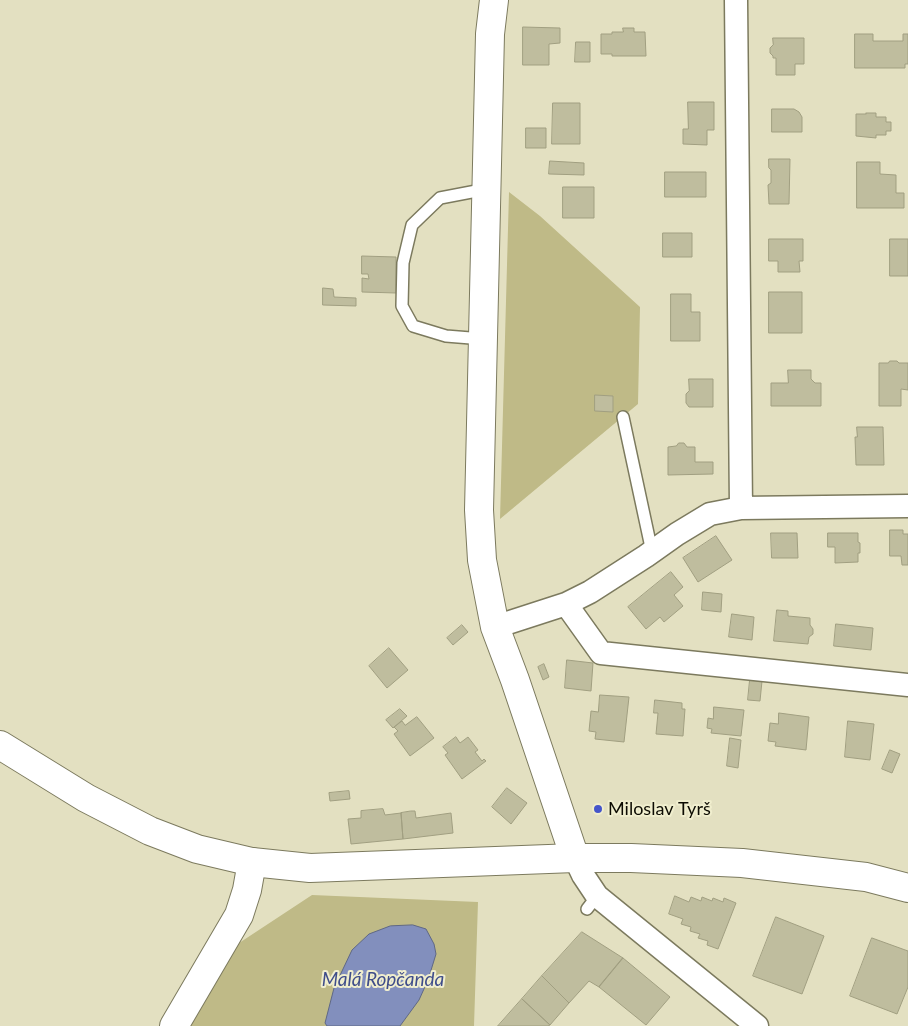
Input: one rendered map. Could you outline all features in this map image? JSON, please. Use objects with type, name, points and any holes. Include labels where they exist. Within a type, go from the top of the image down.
[{"type":"street","points":[[494,0],[490,34],[480,520],[482,560],[495,627],[592,902],[757,1026]]},
{"type":"street","points":[[736,0],[741,508]]},
{"type":"street","points":[[495,627],[566,604],[590,592],[710,514],[741,508],[908,506]]},
{"type":"street","points":[[566,604],[601,653],[908,685]]},
{"type":"street","points":[[0,745],[86,798],[150,831],[198,849],[252,862],[310,868],[575,858],[631,858],[742,863],[866,877],[908,888]]},
{"type":"street","points":[[174,1026],[239,915],[247,890],[252,862]]},
{"type":"lane","points":[[483,339],[446,336],[414,326],[402,306],[403,263],[412,224],[440,198],[487,189]]},
{"type":"lane","points":[[622,417],[652,552]]},
{"type":"shaded area","points":[[509,192],[540,216],[640,307],[638,404],[500,519]]},
{"type":"shaded area","points":[[312,895],[478,902],[474,1026],[188,1026],[230,949]]},
{"type":"water","name":"Malá Ropčanda","points":[[413,925],[426,929],[434,944],[436,954],[428,980],[419,1000],[400,1026],[327,1026],[325,1023],[334,988],[352,950],[369,934],[390,926]]},
{"type":"building","points":[[523,27],[560,28],[560,43],[549,44],[549,65],[523,65]]},
{"type":"building","points":[[623,28],[634,28],[634,32],[645,32],[646,56],[612,56],[612,54],[601,54],[601,34],[623,32]]},
{"type":"building","points":[[855,34],[873,34],[873,41],[903,41],[903,34],[908,34],[908,64],[905,64],[905,68],[855,68]]},
{"type":"building","points":[[773,38],[804,38],[804,64],[795,64],[795,75],[776,75],[776,58],[773,58],[770,53]]},
{"type":"building","points":[[576,42],[590,42],[590,62],[575,62]]},
{"type":"building","points":[[688,102],[714,102],[714,130],[707,130],[707,145],[683,144],[683,129],[688,129]]},
{"type":"building","points":[[553,103],[580,103],[580,144],[552,144]]},
{"type":"building","points":[[772,109],[794,109],[799,112],[802,117],[802,132],[772,132]]},
{"type":"building","points":[[876,113],[876,117],[886,117],[886,122],[891,122],[891,131],[886,131],[886,135],[876,135],[876,138],[856,136],[856,114]]},
{"type":"building","points":[[526,128],[546,128],[546,148],[526,148]]},
{"type":"building","points":[[769,159],[790,159],[789,204],[769,204],[768,185],[771,183],[771,170],[769,168]]},
{"type":"building","points":[[550,161],[584,163],[584,175],[549,174]]},
{"type":"building","points":[[857,162],[880,162],[880,174],[896,175],[896,193],[904,193],[904,208],[857,208]]},
{"type":"building","points":[[665,172],[706,172],[706,197],[665,197]]},
{"type":"building","points":[[563,187],[594,187],[594,218],[563,218]]},
{"type":"building","points":[[663,233],[692,233],[692,257],[663,257]]},
{"type":"building","points":[[769,239],[803,239],[803,261],[799,261],[800,272],[778,272],[778,261],[769,261]]},
{"type":"building","points":[[890,239],[908,239],[908,276],[890,276]]},
{"type":"building","points":[[362,256],[396,257],[396,293],[362,292],[362,278],[369,279],[368,274],[362,274]]},
{"type":"building","points":[[323,288],[333,289],[334,297],[356,298],[356,306],[323,305]]},
{"type":"building","points":[[769,292],[802,292],[802,333],[769,333]]},
{"type":"building","points":[[671,294],[691,294],[691,312],[700,312],[700,341],[671,341]]},
{"type":"building","points":[[890,361],[908,363],[908,390],[901,389],[901,406],[879,406],[879,363],[888,363]]},
{"type":"building","points":[[788,370],[811,370],[811,379],[815,383],[821,383],[821,406],[771,406],[771,383],[788,383]]},
{"type":"building","points":[[689,379],[713,379],[713,407],[689,407],[686,403],[686,394],[689,391]]},
{"type":"building","points":[[595,395],[613,396],[613,412],[595,411]]},
{"type":"building","points":[[857,427],[883,427],[884,465],[856,465],[855,437],[857,437]]},
{"type":"building","points":[[679,443],[684,443],[687,447],[695,447],[695,462],[713,462],[713,474],[668,475],[668,447],[676,446]]},
{"type":"building","points":[[890,530],[903,530],[903,534],[908,534],[908,565],[902,565],[901,556],[890,556]]},
{"type":"building","points":[[771,533],[797,533],[798,558],[772,558]]},
{"type":"building","points":[[828,533],[858,533],[860,553],[858,553],[858,562],[835,563],[835,547],[828,547]]},
{"type":"building","points":[[716,536],[732,560],[698,582],[683,558]]},
{"type":"building","points":[[671,572],[683,587],[674,595],[683,606],[664,622],[660,617],[646,629],[628,607]]},
{"type":"building","points":[[703,592],[722,594],[721,612],[702,610]]},
{"type":"building","points":[[777,610],[788,611],[788,616],[810,618],[813,634],[809,637],[808,644],[774,641]]},
{"type":"building","points":[[732,614],[754,617],[752,640],[729,637]]},
{"type":"building","points":[[836,624],[873,628],[871,650],[834,646]]},
{"type":"building","points":[[462,625],[468,632],[453,645],[447,638]]},
{"type":"building","points":[[389,648],[408,670],[387,688],[369,666]]},
{"type":"building","points":[[567,660],[593,663],[591,691],[565,688]]},
{"type":"building","points":[[544,664],[549,677],[543,680],[538,667]]},
{"type":"building","points":[[750,680],[762,681],[760,701],[748,700]]},
{"type":"building","points":[[600,695],[629,697],[624,742],[595,739],[596,732],[589,731],[591,711],[598,712]]},
{"type":"building","points":[[655,700],[682,703],[682,709],[685,709],[683,736],[656,734],[658,713],[654,713]]},
{"type":"building","points":[[714,707],[744,710],[741,736],[711,733],[712,729],[707,728],[708,718],[713,719]]},
{"type":"building","points":[[400,709],[407,716],[393,728],[386,720]]},
{"type":"building","points":[[779,713],[809,717],[806,750],[775,746],[776,742],[768,741],[770,723],[778,724]]},
{"type":"building","points":[[417,717],[434,738],[410,756],[394,734],[398,731],[394,727],[402,721],[405,725]]},
{"type":"building","points":[[848,721],[874,724],[870,760],[845,757]]},
{"type":"building","points":[[456,737],[460,743],[468,737],[478,750],[475,752],[482,761],[484,759],[486,761],[462,779],[445,755],[448,753],[443,747]]},
{"type":"building","points":[[730,738],[741,740],[738,768],[727,766]]},
{"type":"building","points":[[890,750],[900,754],[892,773],[882,769]]},
{"type":"building","points":[[507,788],[527,803],[511,824],[492,807]]},
{"type":"building","points":[[349,791],[350,799],[330,801],[329,793]]},
{"type":"building","points":[[383,809],[385,815],[401,813],[403,839],[351,844],[348,819],[361,818],[361,811]]},
{"type":"building","points":[[415,811],[416,818],[451,813],[453,833],[403,839],[401,813]]},
{"type":"building","points":[[675,896],[689,902],[691,897],[701,901],[702,897],[712,901],[713,898],[723,902],[724,898],[736,903],[718,949],[707,945],[708,941],[698,938],[700,934],[690,931],[691,927],[681,924],[683,919],[669,914]]},
{"type":"building","points":[[776,917],[824,936],[802,994],[753,976]]},
{"type":"building","points":[[582,932],[623,958],[599,987],[589,981],[569,1003],[542,976]]},
{"type":"building","points":[[872,938],[908,951],[908,987],[897,1014],[850,996]]},
{"type":"building","points":[[623,958],[670,997],[646,1025],[599,987]]},
{"type":"building","points":[[542,976],[569,1003],[550,1025],[522,999]]},
{"type":"building","points":[[522,999],[550,1025],[498,1026]]},
{"type":"place","name":"Miloslav Tyrš","points":[[598,809]]}]
